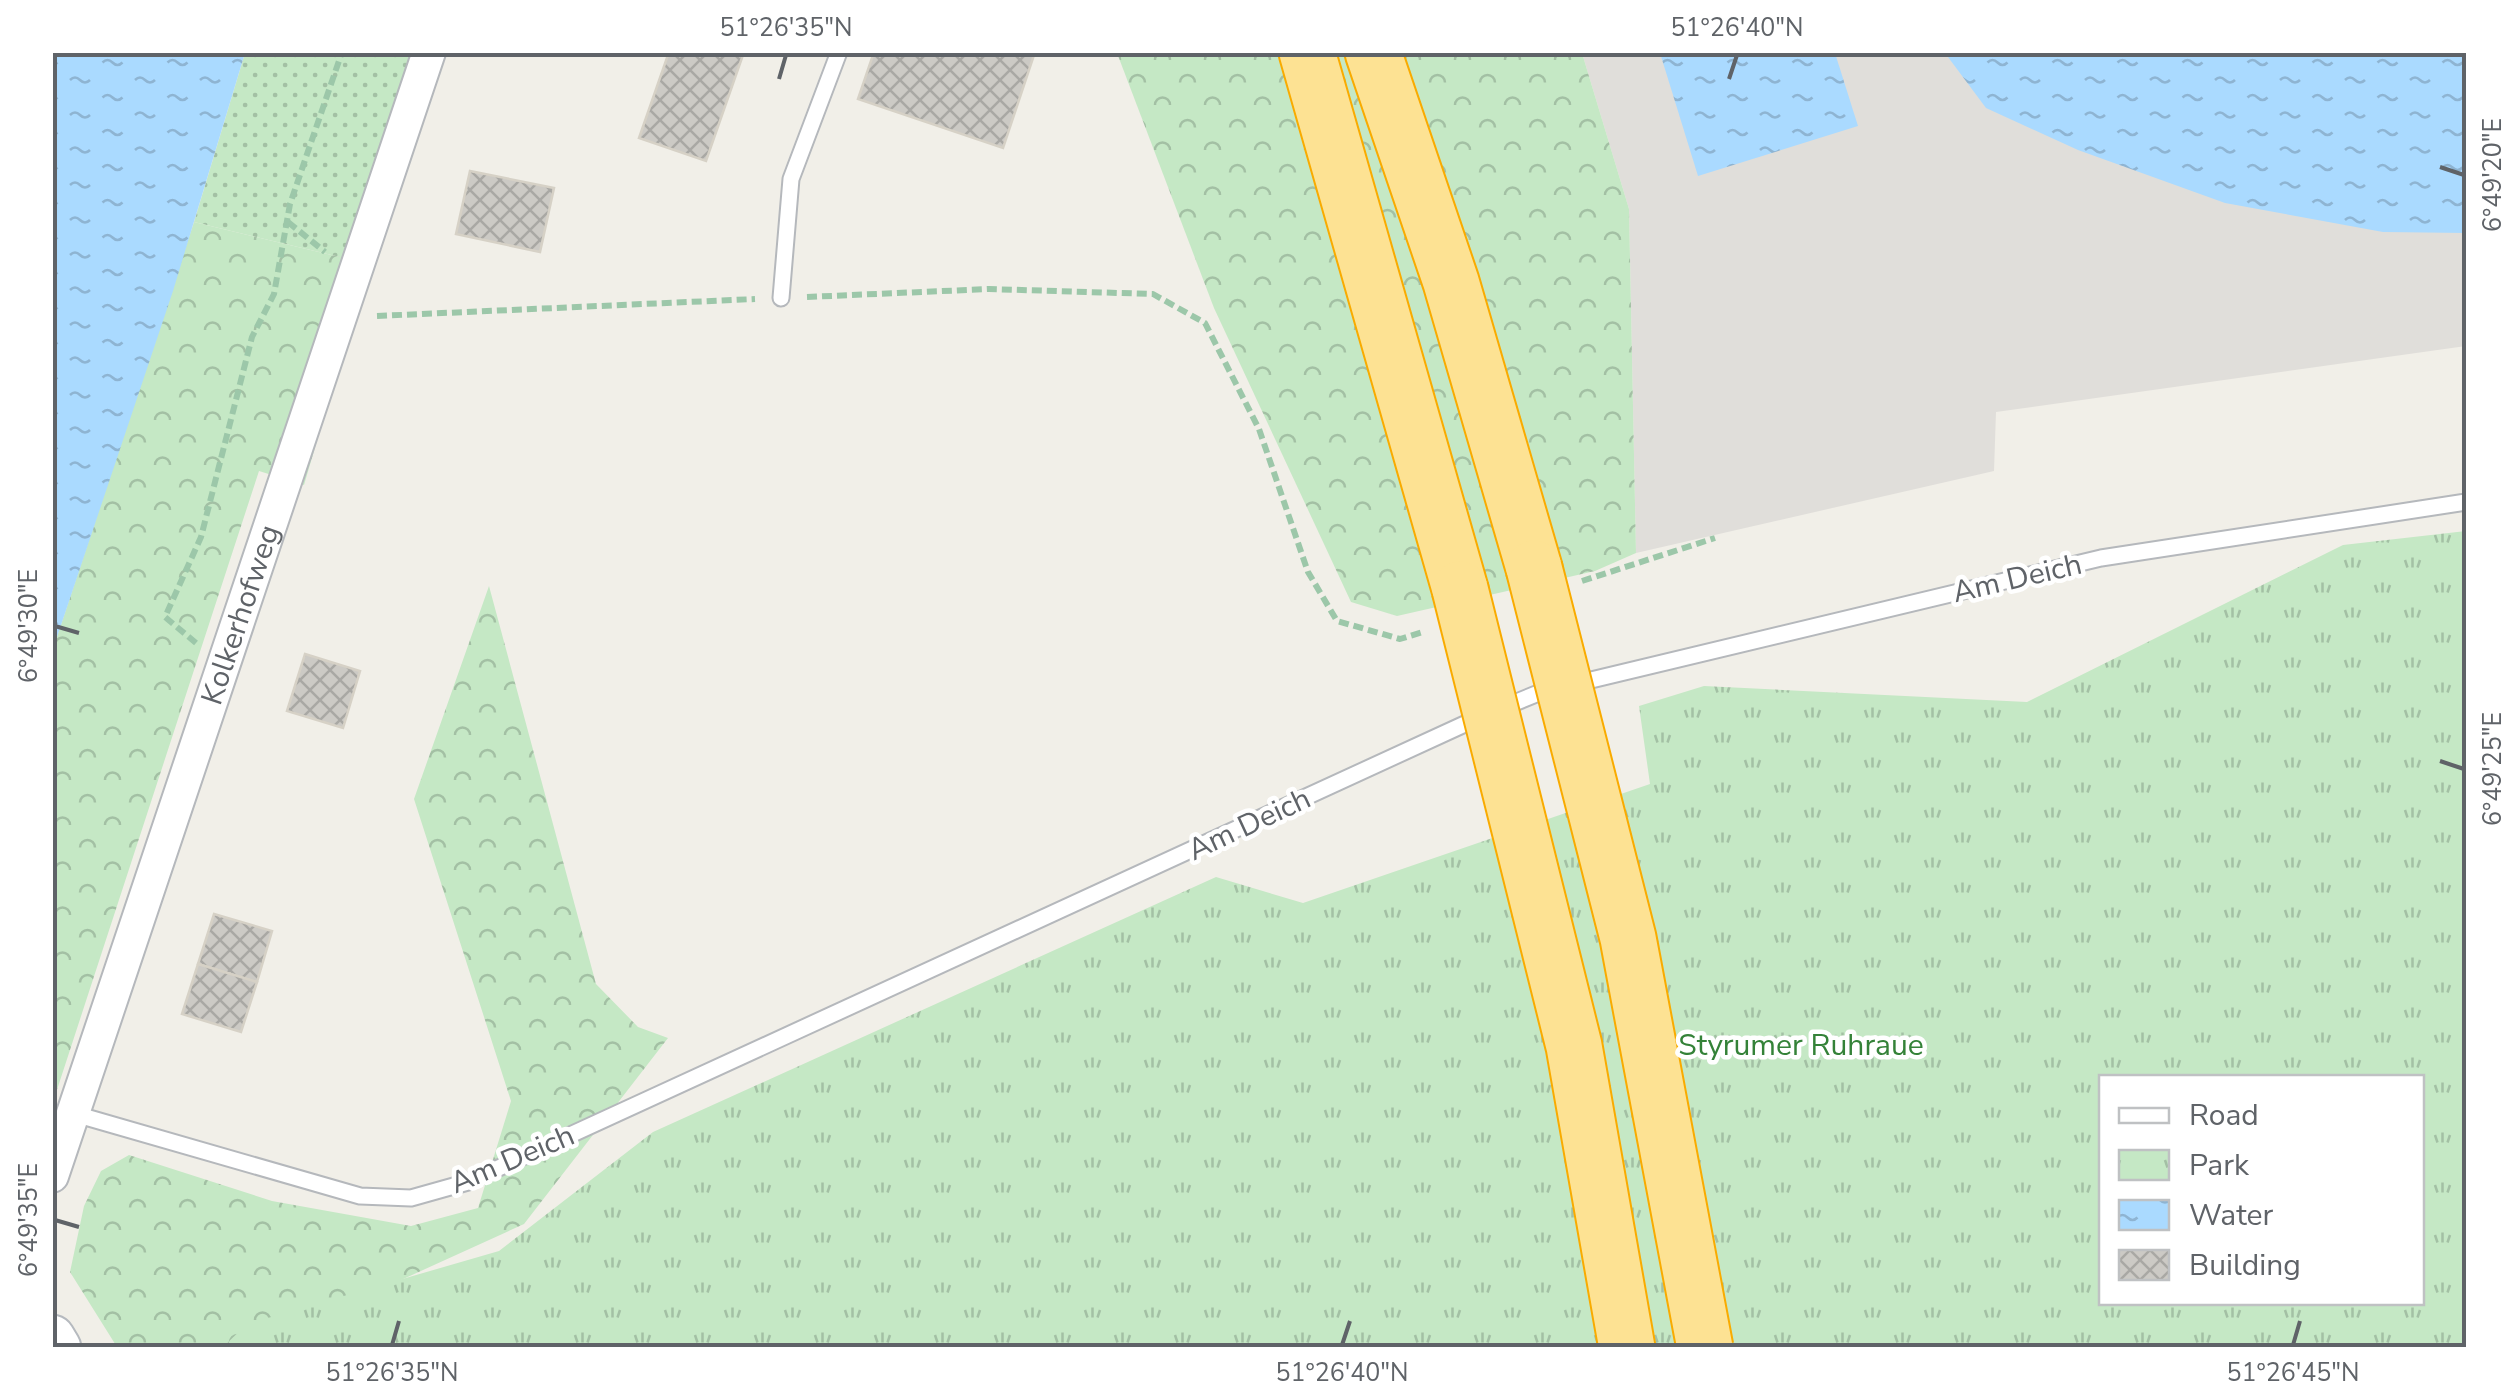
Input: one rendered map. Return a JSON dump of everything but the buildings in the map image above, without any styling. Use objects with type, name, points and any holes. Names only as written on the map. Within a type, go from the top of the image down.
[{"type":"highway","points":[[1306,52],[1448,608],[1574,1046],[1626,1348]]},
{"type":"highway","points":[[1373,52],[1550,577],[1628,938],[1704,1348]]},
{"type":"main road","points":[[52,1338],[58,1348]]},
{"type":"street","name":"Kolkerhofweg","points":[[52,1176],[429,52]]},
{"type":"lane","points":[[781,298],[791,179],[839,52]]},
{"type":"lane","name":"Am Deich","points":[[75,1114],[360,1196],[411,1198],[468,1182],[1431,737],[1541,692],[2102,558],[2466,502]]},
{"type":"path","points":[[224,666],[166,616],[201,537],[252,336],[274,294],[287,222],[342,52]]},
{"type":"path","points":[[287,222],[354,276]]},
{"type":"path","points":[[340,317],[990,289],[1153,294],[1205,322],[1259,429],[1308,572],[1338,621],[1400,639],[1448,608]]},
{"type":"path","points":[[1550,577],[1714,538]]},
{"type":"shaded area","points":[[1582,53],[2466,53],[2466,346],[1996,412],[1994,471],[1636,553],[1629,209]]},
{"type":"green space","points":[[245,53],[443,53],[369,264],[194,222]]},
{"type":"green space","points":[[1117,53],[1582,53],[1629,209],[1636,553],[1595,571],[1397,616],[1351,602],[1214,308]]},
{"type":"green space","points":[[194,222],[369,264],[304,485],[259,471],[53,1102],[53,649]]},
{"type":"green space","name":"Styrumer Ruhraue","points":[[2466,531],[2466,1347],[222,1348],[247,1324],[499,1251],[653,1132],[1216,877],[1303,903],[1650,784],[1639,706],[1704,686],[2027,702],[2343,545]]},
{"type":"green space","points":[[489,586],[596,984],[638,1027],[668,1038],[524,1224],[254,1347],[117,1347],[70,1272],[84,1206],[101,1171],[129,1155],[272,1201],[411,1226],[478,1208],[511,1101],[414,799]]},
{"type":"water","points":[[53,52],[245,53],[173,291],[53,649]]},
{"type":"water","points":[[1660,53],[1835,53],[1858,126],[1698,176]]},
{"type":"water","points":[[1945,53],[2466,53],[2466,233],[2383,232],[2225,203],[2078,150],[1986,108]]}]
